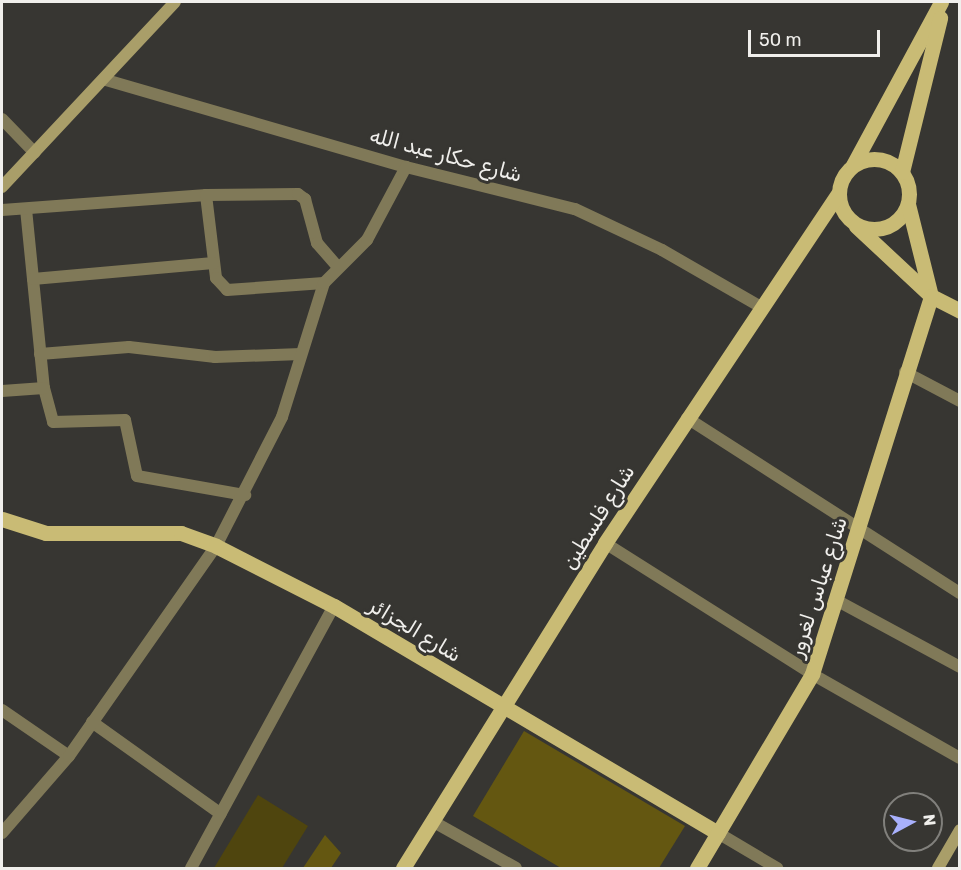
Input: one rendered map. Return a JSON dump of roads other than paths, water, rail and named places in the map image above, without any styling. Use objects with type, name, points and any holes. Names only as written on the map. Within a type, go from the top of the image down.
[{"type":"main road","points":[[2,187],[106,80],[175,2]]},
{"type":"main road","points":[[943,2],[838,194],[853,223],[931,296],[960,311]]},
{"type":"main road","points":[[931,296],[902,172],[943,2]]},
{"type":"main road","points":[[853,165],[873,158],[902,172]]},
{"type":"main road","name":"شارع فلسطين","points":[[403,868],[605,543],[838,194]]},
{"type":"main road","points":[[853,223],[885,228],[908,204]]},
{"type":"main road","name":"شارع عباس لغرور","points":[[697,868],[812,674],[905,372],[931,296]]},
{"type":"main road","name":"شارع الجزائر","points":[[2,519],[46,533],[181,533],[216,546],[334,606],[718,832]]},
{"type":"main road","points":[[938,868],[960,830]]},
{"type":"street","name":"شارع حكار عبد الله","points":[[106,80],[406,168],[597,217],[761,307]]},
{"type":"street","points":[[2,118],[35,153]]},
{"type":"street","points":[[2,833],[69,756],[216,546],[245,495],[282,417],[324,283],[337,266],[367,240],[406,168]]},
{"type":"street","points":[[2,210],[206,195],[303,196],[314,237],[337,266]]},
{"type":"street","points":[[206,195],[213,263],[218,281],[227,290],[324,283]]},
{"type":"street","points":[[26,209],[44,388],[54,424],[124,420],[137,476],[245,495]]},
{"type":"street","points":[[33,279],[213,263]]},
{"type":"street","points":[[40,354],[129,347],[215,357],[301,354]]},
{"type":"street","points":[[905,372],[960,401]]},
{"type":"street","points":[[2,391],[44,388]]},
{"type":"street","points":[[687,418],[960,592]]},
{"type":"street","points":[[605,543],[812,674],[960,758]]},
{"type":"street","points":[[836,600],[960,667]]},
{"type":"street","points":[[191,868],[334,606]]},
{"type":"street","points":[[2,710],[69,756]]},
{"type":"street","points":[[92,722],[221,814]]},
{"type":"street","points":[[432,821],[516,868]]},
{"type":"street","name":"شارع الجزائر","points":[[718,832],[777,868]]}]
